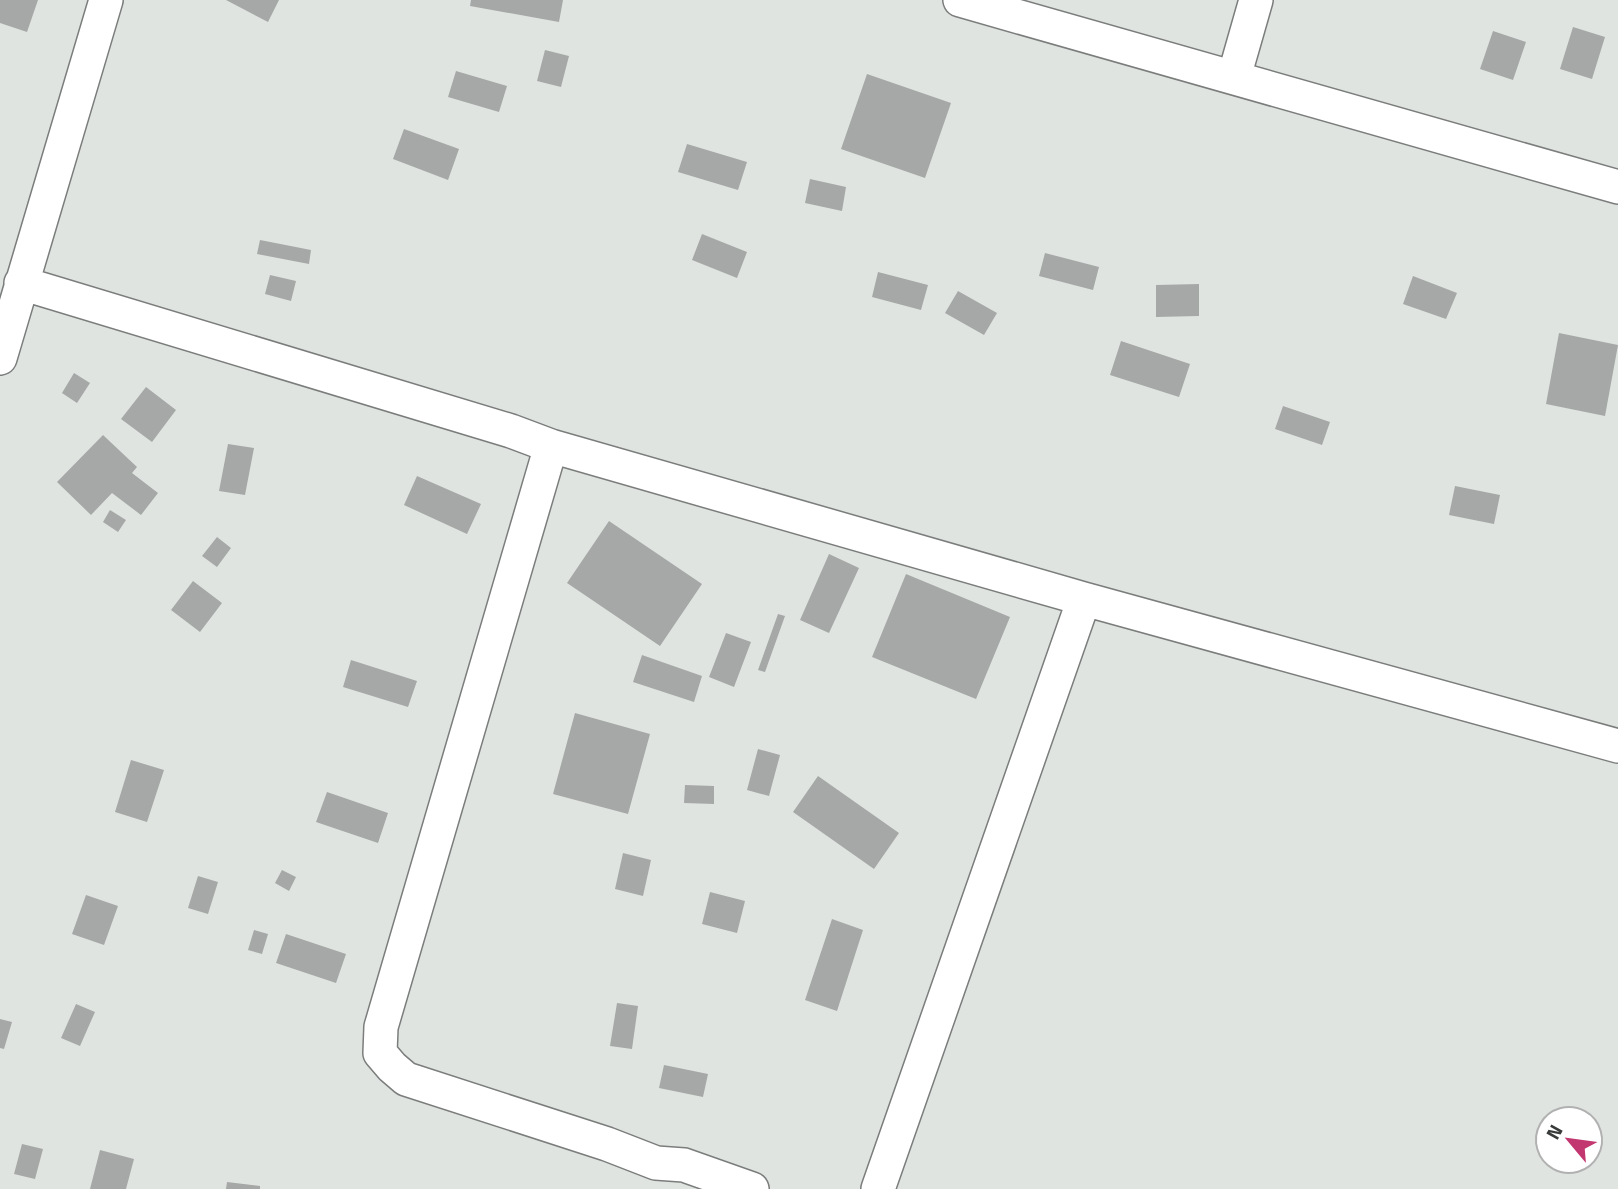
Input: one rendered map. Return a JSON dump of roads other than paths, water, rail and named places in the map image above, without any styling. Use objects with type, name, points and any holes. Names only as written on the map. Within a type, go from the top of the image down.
[{"type":"street","points":[[0,358],[106,0]]},
{"type":"street","points":[[960,0],[1618,187]]},
{"type":"street","points":[[1234,77],[1256,0]]},
{"type":"street","points":[[21,283],[498,427],[551,446],[1084,600],[1618,746]]},
{"type":"street","points":[[551,446],[381,1027],[380,1053],[392,1068],[406,1079],[607,1144],[656,1163],[684,1165],[752,1189]]},
{"type":"street","points":[[878,1189],[1084,600]]}]
